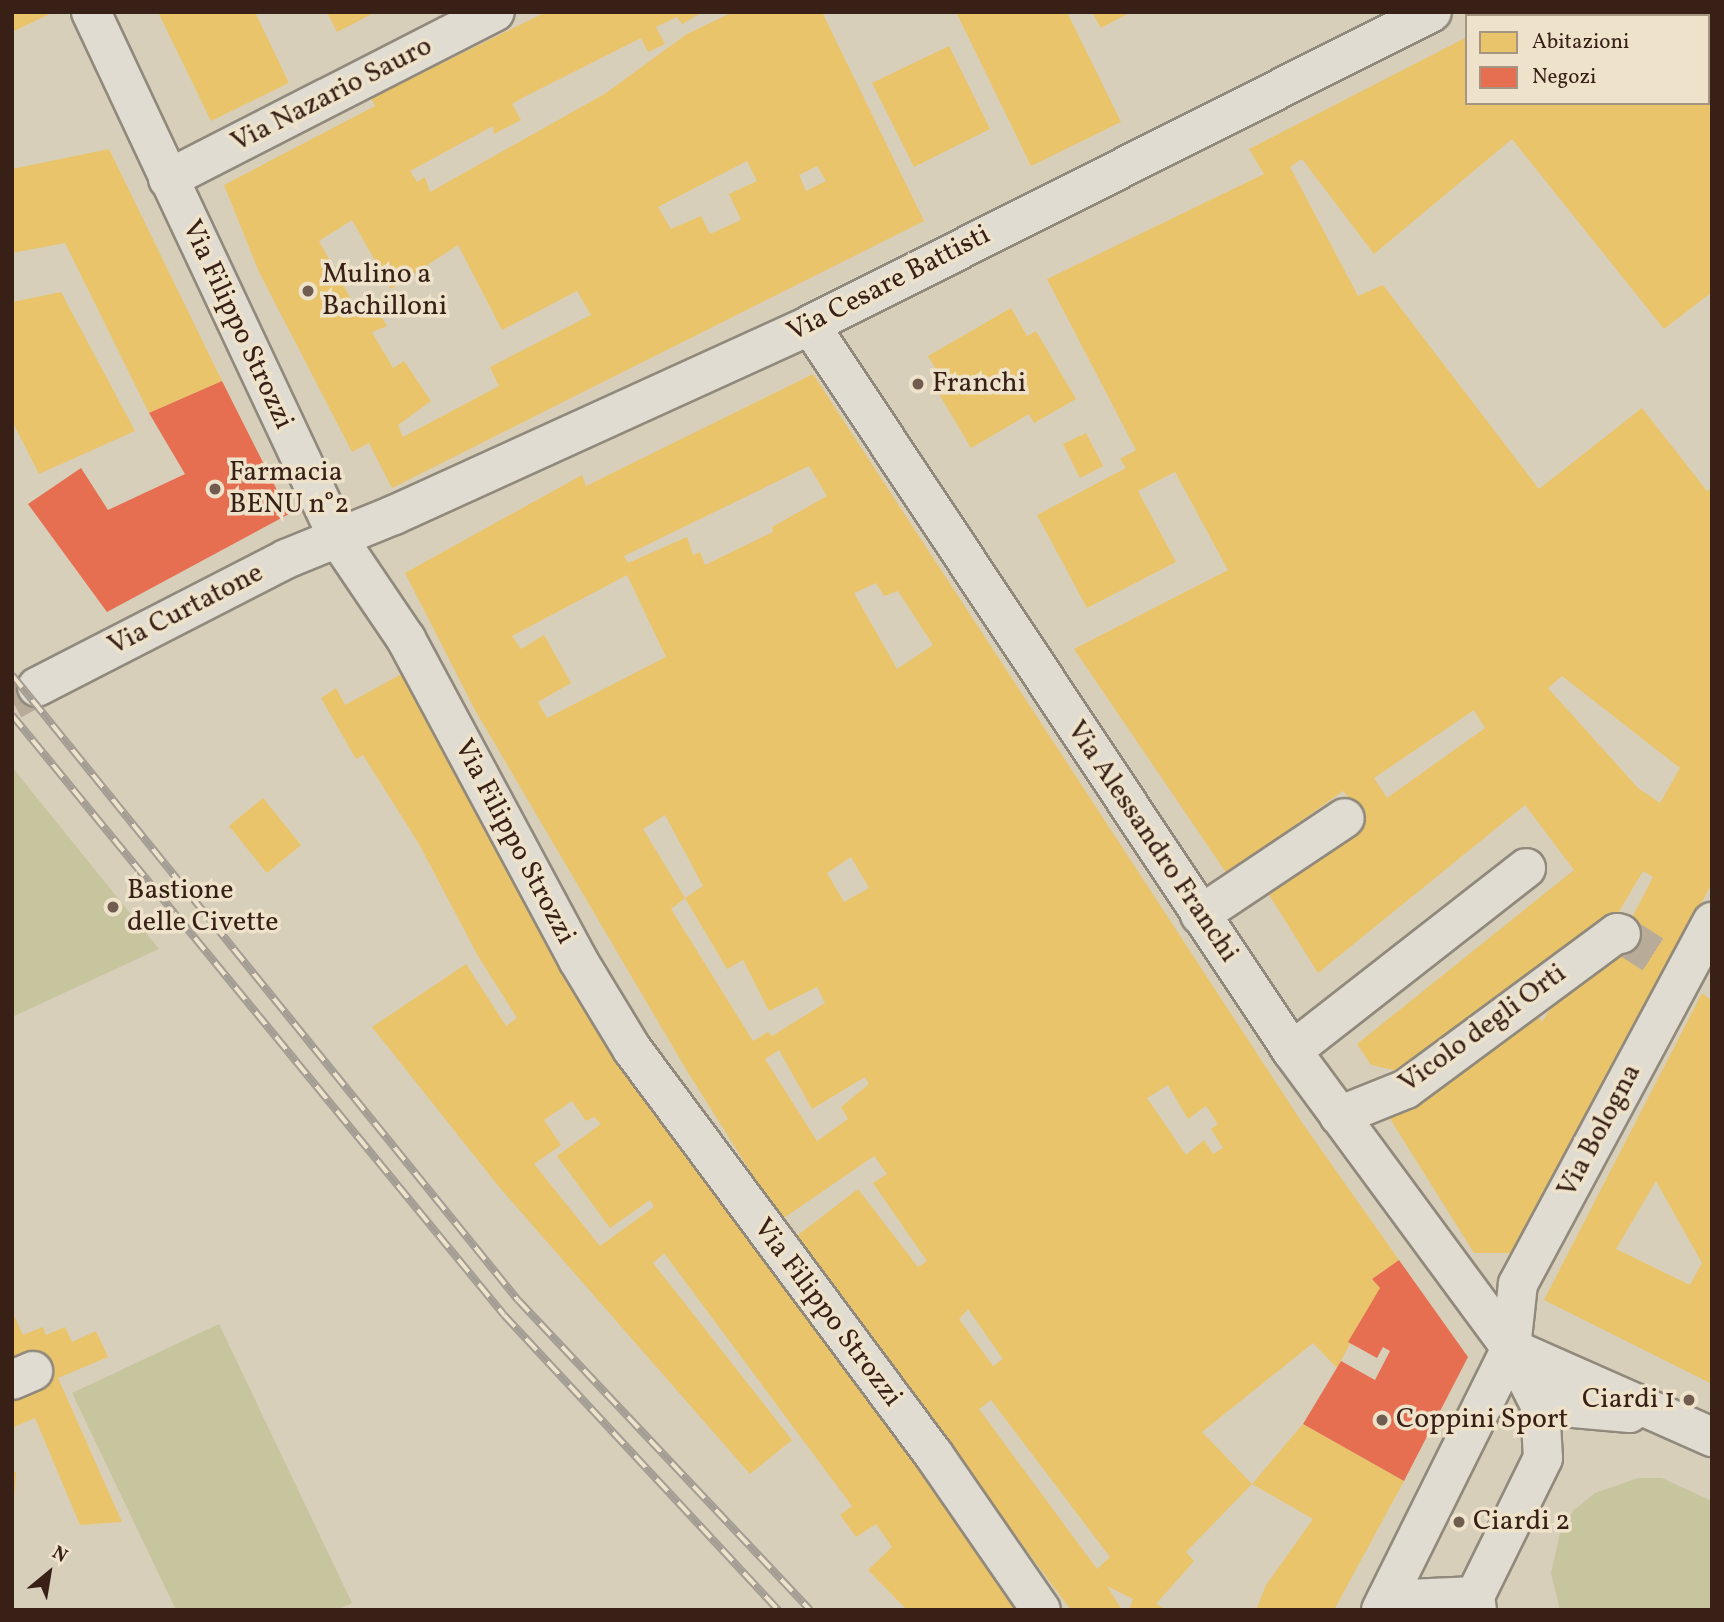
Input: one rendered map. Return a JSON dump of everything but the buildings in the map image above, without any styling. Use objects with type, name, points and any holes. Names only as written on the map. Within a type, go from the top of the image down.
[{"type":"street","name":"Via Filippo Strozzi","points":[[91,12],[339,540],[406,639],[578,960],[632,1049],[934,1455],[1041,1610]]},
{"type":"street","name":"Via Nazario Sauro","points":[[168,179],[495,12]]},
{"type":"street","name":"Via Cesare Battisti","points":[[339,540],[810,325],[1432,12]]},
{"type":"street","name":"Via Alessandro Franchi","points":[[810,325],[1292,1051],[1511,1348],[1540,1405]]},
{"type":"street","name":"Via Curtatone","points":[[37,687],[286,559],[339,540]]},
{"type":"street","points":[[1200,915],[1345,818]]},
{"type":"street","points":[[1292,1051],[1526,869]]},
{"type":"street","name":"Via Bologna","points":[[1511,1348],[1518,1284],[1677,970],[1712,922]]},
{"type":"street","name":"Vicolo degli Orti","points":[[1339,1116],[1406,1089],[1617,933],[1621,934]]},
{"type":"street","points":[[1674,1418],[1540,1405],[1543,1458],[1476,1603],[1390,1607],[1511,1348],[1674,1418],[1712,1437]]},
{"type":"green space","points":[[12,767],[159,949],[12,1017]]},
{"type":"green space","points":[[219,1324],[352,1603],[337,1610],[176,1610],[72,1393]]},
{"type":"green space","points":[[1638,1478],[1662,1478],[1712,1501],[1712,1610],[1560,1610],[1551,1573],[1561,1529],[1574,1510],[1595,1493]]},
{"type":"tunnel","points":[[12,701],[37,687]]},
{"type":"tunnel","points":[[1621,934],[1671,966]]},
{"type":"railway","points":[[12,675],[518,1300],[810,1610]]},
{"type":"railway","points":[[12,715],[504,1315],[778,1610]]},
{"type":"place","name":"Mulino a Bachilloni","points":[[308,291]]},
{"type":"place","name":"Franchi","points":[[918,384]]},
{"type":"place","name":"Farmacia BENU n°2","points":[[215,489]]},
{"type":"place","name":"Bastione delle Civette","points":[[113,907]]},
{"type":"place","name":"Ciardi 1","points":[[1689,1400]]},
{"type":"place","name":"Coppini Sport","points":[[1382,1420]]},
{"type":"place","name":"Ciardi 2","points":[[1459,1522]]}]
